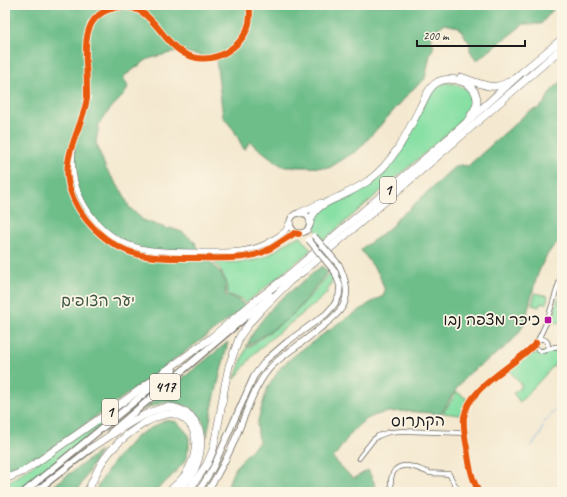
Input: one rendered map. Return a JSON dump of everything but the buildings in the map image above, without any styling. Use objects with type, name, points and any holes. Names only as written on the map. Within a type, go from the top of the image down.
[{"type":"highway","name":"1","points":[[5,479],[22,472],[39,461],[211,338],[285,278],[562,39]]},
{"type":"highway","name":"1","points":[[187,492],[208,464],[213,450],[229,366],[240,336],[251,321],[290,281],[305,270],[454,143],[562,48]]},
{"type":"highway","points":[[310,226],[311,218],[316,210],[329,201],[366,182],[380,171],[403,141],[425,89],[432,81],[438,77],[446,75],[456,75],[487,86],[498,87],[502,86],[521,73]]},
{"type":"highway","points":[[412,121],[432,86],[437,82],[447,79],[460,81],[469,86],[472,90],[476,96],[477,104],[470,117],[449,138]]},
{"type":"highway","points":[[300,213],[340,196]]},
{"type":"highway","points":[[91,448],[129,424],[159,409],[169,407],[179,409],[187,413],[195,422],[199,430],[201,442],[199,456],[195,467],[186,482],[177,492]]},
{"type":"highway","points":[[87,492],[101,464],[121,440],[142,424],[161,415],[172,414],[182,417],[189,424],[195,433],[196,441],[190,467],[182,479],[168,492]]},
{"type":"main road","points":[[198,492],[213,468],[254,376],[266,360],[287,342],[326,314],[334,305],[338,296],[340,286],[335,272],[309,240],[291,229],[289,223],[292,217],[297,213],[306,215],[310,220],[310,226],[314,236],[339,265],[346,281],[347,295],[337,314],[277,360],[268,370],[250,402],[234,441],[208,492]]},
{"type":"main road","points":[[300,234],[306,232],[310,226]]},
{"type":"main road","name":"417","points":[[36,491],[147,402],[290,281]]},
{"type":"main road","name":"417","points":[[24,492],[211,338]]},
{"type":"street","points":[[249,5],[250,14],[248,27],[241,39],[230,50],[210,58],[188,56],[178,50],[151,20],[138,10],[128,7],[118,7],[108,10],[98,16],[90,25],[86,40],[86,107],[70,151],[68,168],[69,185],[75,201],[84,217],[90,224],[111,242],[127,251],[141,255],[167,258],[231,259],[248,257],[276,246],[294,233],[300,234]]},
{"type":"street","points":[[76,134],[72,155],[73,176],[84,205],[95,220],[107,232],[130,244],[142,249],[167,252],[230,252],[246,250],[259,247],[273,240],[285,231],[289,223]]},
{"type":"street","points":[[543,350],[537,349],[537,342],[547,321],[562,273]]},
{"type":"street","points":[[543,350],[548,345],[544,336],[544,328]]},
{"type":"street","points":[[479,492],[472,476],[464,433],[464,417],[466,410],[476,394],[486,384],[524,355],[541,338],[561,346]]},
{"type":"street","points":[[524,355],[534,351],[561,346]]},
{"type":"street","name":"הקתרוס","points":[[359,458],[373,440],[378,436],[389,432],[464,433]]},
{"type":"street","points":[[393,492],[391,484],[394,471],[398,468],[407,466],[437,474],[449,474],[459,492]]},
{"type":"green space","name":"יער הצופים","points":[[5,5],[557,5],[541,24],[524,24],[476,61],[470,50],[470,44],[459,27],[444,24],[434,31],[431,40],[434,46],[430,55],[425,79],[414,88],[358,150],[329,168],[285,167],[250,142],[244,150],[234,130],[223,117],[216,58],[177,51],[148,59],[123,77],[128,87],[124,95],[110,109],[99,124],[96,143],[106,169],[123,193],[129,207],[143,220],[168,229],[170,228],[182,232],[194,241],[199,250],[220,272],[226,283],[225,295],[239,300],[245,306],[159,371],[44,454],[22,467],[5,473]]},
{"type":"green space","points":[[562,81],[562,239],[549,252],[544,260],[537,278],[525,322],[520,331],[510,343],[466,376],[441,414],[388,412],[368,418],[353,431],[333,458],[353,479],[368,470],[374,482],[376,492],[227,492],[234,470],[259,442],[257,424],[267,389],[281,367],[296,354],[340,322],[383,296],[385,291],[379,274],[361,250],[362,248],[394,224],[398,217],[407,211],[453,168],[460,165],[468,166],[528,112],[539,108],[545,102],[551,91]]},
{"type":"green space","points":[[446,83],[456,84],[469,91],[473,100],[473,107],[470,114],[324,240],[315,229],[314,226],[316,217],[325,208],[355,193],[384,173],[401,151],[428,97],[435,88]]},
{"type":"green space","points":[[298,237],[301,237],[311,250],[245,304],[241,299],[227,294],[227,283],[220,269],[214,262],[242,262],[262,258]]},
{"type":"green space","points":[[322,266],[328,272],[297,310],[286,320],[246,347],[254,331],[276,303]]},
{"type":"green space","points":[[330,273],[333,279],[326,294],[254,354],[234,380],[246,349],[297,311]]},
{"type":"green space","points":[[535,293],[548,296],[546,304],[541,303],[539,307],[532,305]]},
{"type":"green space","points":[[558,298],[562,299],[562,322],[558,323],[552,321]]},
{"type":"green space","points":[[228,342],[213,404],[207,437],[202,420],[191,408],[167,402],[143,410]]},
{"type":"green space","points":[[559,350],[560,356],[557,362],[520,402],[513,393],[522,386],[509,370],[532,354]]},
{"type":"green space","points":[[154,382],[20,492],[5,492],[5,483]]},
{"type":"green space","points":[[457,392],[467,399],[460,415],[443,413]]},
{"type":"green space","points":[[166,420],[177,422],[189,435],[189,447],[185,461],[169,479],[153,492],[94,492],[114,461],[138,435]]},
{"type":"green space","points":[[100,451],[77,492],[60,492],[49,489]]},
{"type":"waterway","points":[[532,445],[540,435],[544,423],[557,407],[562,405]]},
{"type":"cycle path","points":[[249,5],[250,16],[248,26],[241,40],[228,51],[210,58],[193,57],[176,48],[147,16],[136,10],[118,7],[104,11],[97,16],[92,22],[87,38],[87,98],[85,109],[70,152],[67,175],[69,186],[79,210],[96,230],[116,245],[140,255],[168,258],[245,257],[261,253],[294,233],[299,234]]},
{"type":"cycle path","points":[[479,492],[471,470],[464,432],[464,417],[468,406],[483,386],[527,352],[536,343]]},
{"type":"place","name":"כיכר מצפה נבו","points":[[548,320]]}]
